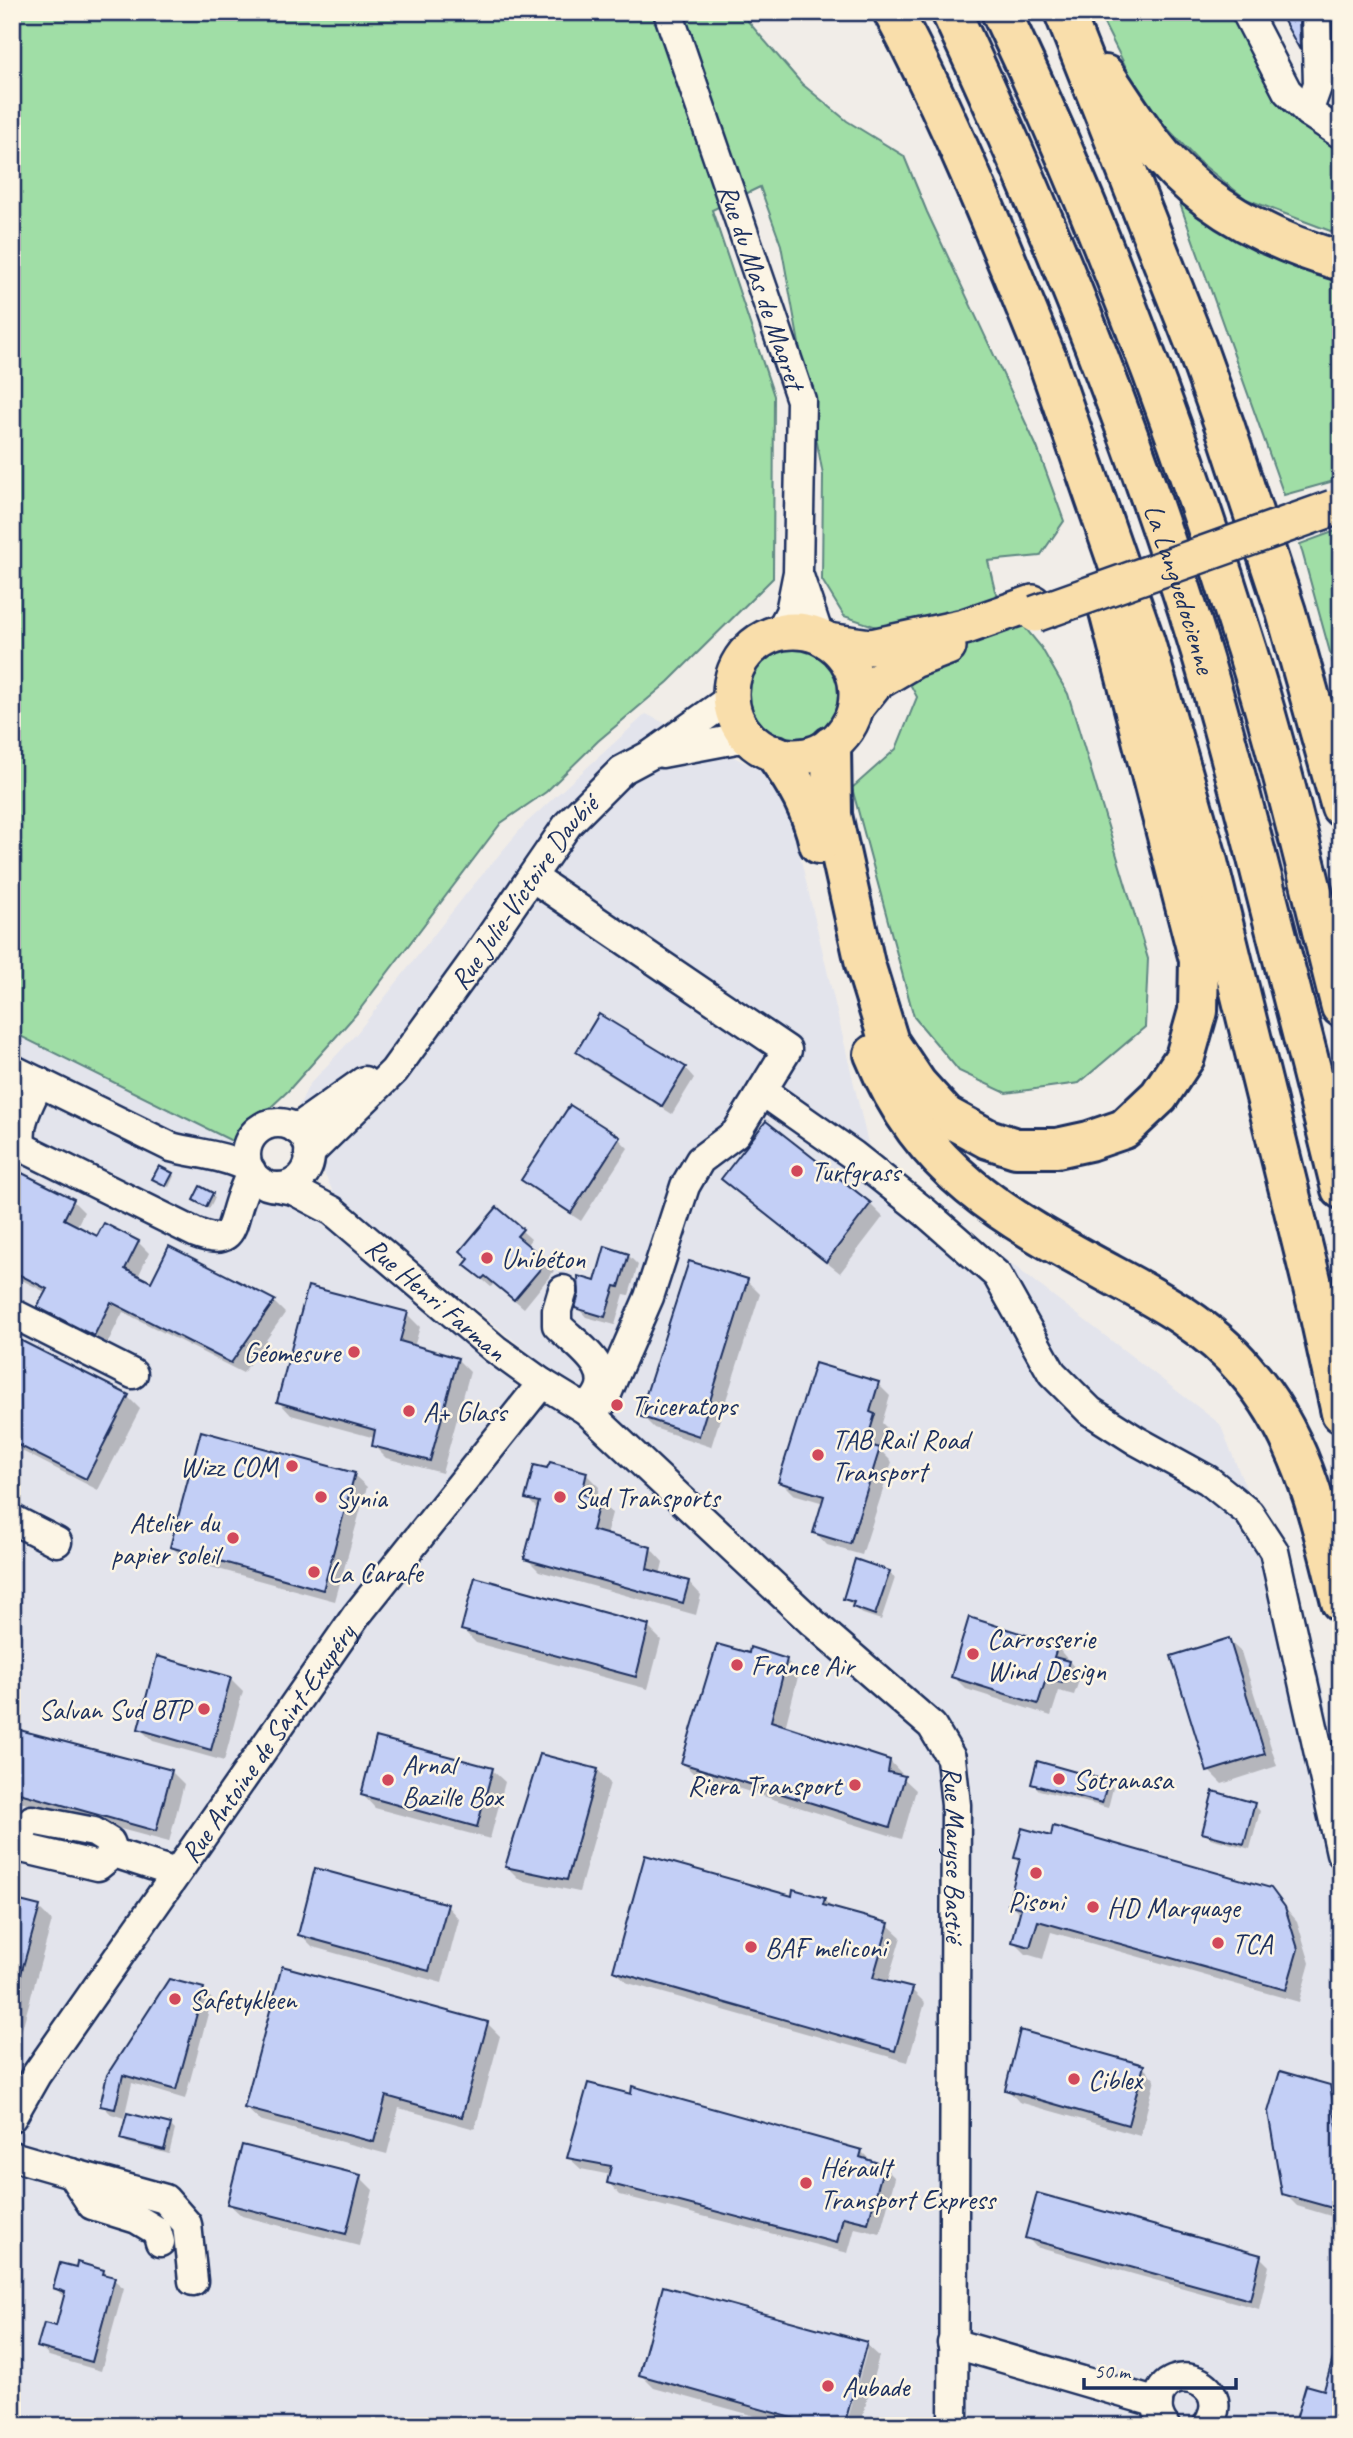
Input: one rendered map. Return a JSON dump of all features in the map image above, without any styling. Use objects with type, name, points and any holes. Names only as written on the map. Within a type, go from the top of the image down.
[{"type":"highway","points":[[893,12],[965,162],[1048,362],[1145,642],[1207,858],[1318,1308],[1341,1413]]},
{"type":"highway","name":"La Languedocienne","points":[[951,12],[1074,291],[1115,398],[1167,550],[1234,771],[1341,1189]]},
{"type":"highway","name":"La Languedocienne","points":[[1001,12],[1098,232],[1181,452],[1248,654],[1341,1007]]},
{"type":"highway","points":[[1067,18],[1151,142],[1188,182],[1246,225],[1289,245],[1341,261]]},
{"type":"highway","points":[[1067,18],[1225,427],[1286,612],[1341,807]]},
{"type":"highway","points":[[831,746],[830,793],[833,825],[865,964],[889,1042],[917,1084],[946,1116],[988,1139],[1016,1149],[1057,1148],[1124,1129],[1159,1096],[1185,1058],[1198,1011],[1199,960],[1126,681],[1048,362]]},
{"type":"highway","points":[[762,746],[802,793],[811,815],[860,1016],[888,1087],[911,1126],[946,1166],[989,1203],[1040,1236],[1174,1310],[1233,1355],[1277,1412],[1297,1450],[1315,1502],[1341,1602]]},
{"type":"main road","points":[[856,707],[875,683],[915,660],[1034,609],[1336,502]]},
{"type":"main road","points":[[824,639],[842,654],[852,670],[857,688],[856,707],[851,722],[831,746],[815,754],[799,757],[762,746],[736,719],[731,698],[733,676],[743,657],[759,642],[779,633],[796,631],[871,647],[1034,609]]},
{"type":"street","name":"Rue du Mas de Magret","points":[[667,12],[800,400],[798,572],[790,612],[779,633]]},
{"type":"street","points":[[1246,12],[1287,91],[1308,112],[1341,134]]},
{"type":"street","points":[[1308,112],[1318,84],[1316,12]]},
{"type":"street","name":"Rue du Mas de Magret","points":[[798,572],[824,639]]},
{"type":"street","name":"Rue Julie-Victoire Daubié","points":[[307,1163],[394,1071],[568,824],[622,770],[652,754],[731,698]]},
{"type":"street","name":"Rue Julie-Victoire Daubié","points":[[652,754],[762,746]]},
{"type":"street","points":[[532,877],[787,1050],[736,1133],[700,1160],[685,1186],[649,1297],[604,1401],[586,1410]]},
{"type":"street","name":"Rue Julie-Victoire Daubié","points":[[296,1129],[412,1046]]},
{"type":"street","name":"Rue Henri Farman","points":[[12,1069],[153,1137],[200,1143],[258,1170],[333,1211],[495,1349],[542,1383]]},
{"type":"street","points":[[39,1082],[22,1123],[19,1135],[22,1147],[212,1239],[221,1239],[230,1231],[240,1199],[258,1170],[255,1132],[274,1123],[285,1124],[303,1135],[307,1163],[296,1181],[258,1170]]},
{"type":"street","points":[[762,1091],[853,1155],[926,1213],[997,1275],[1052,1373],[1090,1411],[1137,1441],[1208,1480],[1249,1513],[1274,1551],[1341,1853]]},
{"type":"street","name":"Rue Henri Farman","points":[[307,1163],[333,1211]]},
{"type":"street","points":[[563,1290],[556,1325],[597,1361],[603,1377],[601,1392],[586,1410]]},
{"type":"street","points":[[12,1313],[134,1374]]},
{"type":"street","name":"Rue Maryse Bastié","points":[[542,1383],[586,1410],[812,1622],[932,1726],[951,1758],[956,1805],[953,2426]]},
{"type":"street","name":"Rue Antoine de Saint-Exupéry","points":[[12,2117],[36,2075],[356,1616],[542,1383]]},
{"type":"street","points":[[12,1519],[58,1542]]},
{"type":"street","points":[[114,1853],[176,1874]]},
{"type":"street","points":[[12,2156],[165,2199],[187,2224],[193,2281]]},
{"type":"street","points":[[71,2173],[92,2205],[137,2219],[157,2231],[160,2242]]},
{"type":"street","points":[[952,2343],[1162,2414],[1160,2393],[1175,2380],[1194,2379],[1210,2390],[1214,2400],[1212,2418],[1207,2426]]},
{"type":"shaded area","points":[[646,714],[764,772],[787,801],[871,1156],[1220,1424],[1319,1669],[1341,1777],[1341,2426],[12,2426],[12,2134],[38,2086],[294,1718],[555,1374],[333,1192],[296,1112],[309,1085],[357,1033],[466,894],[525,824]]},
{"type":"shaded area","points":[[12,1032],[234,1142],[224,1171],[317,1215],[516,1382],[517,1401],[12,2097]]},
{"type":"green space","points":[[12,12],[740,12],[802,84],[847,121],[904,156],[927,212],[1037,447],[1064,521],[1040,556],[988,561],[995,591],[1041,647],[1068,694],[1148,959],[1145,1027],[1079,1083],[1006,1093],[959,1071],[914,1017],[852,788],[896,749],[917,697],[880,628],[844,616],[822,580],[823,475],[781,245],[760,187],[712,210],[774,396],[773,578],[668,682],[598,741],[546,792],[501,823],[357,1013],[288,1091],[234,1142],[12,1032]]},
{"type":"green space","points":[[1098,12],[1235,12],[1341,142],[1341,235],[1246,199],[1198,161],[1144,103]]},
{"type":"green space","points":[[1174,187],[1341,269],[1341,479],[1284,495]]},
{"type":"green space","points":[[1341,529],[1341,692],[1300,544]]},
{"type":"green space","points":[[793,645],[811,649],[826,659],[836,674],[840,692],[836,710],[826,725],[811,735],[793,739],[775,735],[760,725],[750,710],[746,692],[750,674],[760,659],[775,649]]},
{"type":"building","points":[[1279,12],[1299,12],[1300,50]]},
{"type":"building","points":[[599,1014],[686,1067],[662,1106],[576,1052]]},
{"type":"building","points":[[570,1105],[620,1137],[571,1213],[521,1180]]},
{"type":"building","points":[[766,1121],[871,1203],[826,1262],[721,1179]]},
{"type":"building","points":[[159,1166],[173,1173],[166,1186],[152,1179]]},
{"type":"building","points":[[12,1168],[74,1199],[64,1219],[97,1236],[104,1223],[139,1241],[125,1269],[151,1282],[169,1246],[275,1300],[231,1363],[111,1302],[94,1336],[37,1307],[47,1289],[12,1271]]},
{"type":"building","points":[[200,1186],[213,1193],[206,1207],[193,1200]]},
{"type":"building","points":[[497,1207],[523,1229],[517,1236],[547,1261],[514,1300],[485,1276],[482,1279],[464,1265],[469,1259],[460,1251]]},
{"type":"building","points":[[605,1246],[629,1254],[619,1287],[615,1286],[605,1317],[575,1308],[579,1294],[578,1276],[595,1281]]},
{"type":"building","points":[[689,1261],[748,1279],[699,1436],[639,1416]]},
{"type":"building","points":[[308,1286],[408,1312],[400,1341],[458,1358],[430,1461],[372,1446],[375,1430],[277,1402]]},
{"type":"building","points":[[12,1336],[129,1395],[86,1479],[12,1442]]},
{"type":"building","points":[[815,1363],[879,1382],[870,1412],[875,1414],[866,1444],[880,1448],[850,1544],[813,1533],[824,1496],[778,1482]]},
{"type":"building","points":[[201,1431],[355,1473],[323,1590],[170,1547]]},
{"type":"building","points":[[550,1462],[587,1472],[582,1494],[600,1499],[592,1530],[651,1547],[647,1569],[689,1581],[683,1603],[524,1559],[539,1502],[525,1499],[534,1465],[547,1468]]},
{"type":"building","points":[[855,1559],[890,1571],[875,1615],[852,1607],[854,1602],[843,1599]]},
{"type":"building","points":[[475,1577],[649,1625],[636,1677],[461,1630]]},
{"type":"building","points":[[969,1617],[1058,1645],[1054,1657],[1069,1661],[1062,1683],[1046,1679],[1038,1704],[951,1677]]},
{"type":"building","points":[[1229,1638],[1265,1754],[1207,1772],[1171,1656]]},
{"type":"building","points":[[717,1644],[749,1653],[750,1647],[787,1659],[771,1721],[890,1760],[888,1772],[905,1776],[890,1827],[681,1763]]},
{"type":"building","points":[[157,1656],[231,1677],[211,1750],[138,1729]]},
{"type":"building","points":[[12,1728],[172,1770],[156,1831],[12,1791]]},
{"type":"building","points":[[376,1737],[493,1768],[477,1827],[361,1795]]},
{"type":"building","points":[[540,1754],[598,1769],[567,1880],[505,1867]]},
{"type":"building","points":[[1037,1761],[1108,1781],[1102,1803],[1031,1784]]},
{"type":"building","points":[[1213,1791],[1255,1803],[1244,1844],[1202,1833]]},
{"type":"building","points":[[1053,1826],[1271,1888],[1285,1907],[1298,1949],[1286,1990],[1038,1921],[1030,1947],[1012,1942],[1021,1908],[1008,1904],[1020,1859],[1014,1858],[1022,1828],[1051,1836]]},
{"type":"building","name":"BAF meliconi","points":[[645,1855],[792,1896],[793,1889],[825,1898],[823,1905],[889,1923],[873,1978],[913,1988],[895,2051],[613,1971]]},
{"type":"building","points":[[315,1868],[448,1904],[429,1971],[298,1935]]},
{"type":"building","points":[[12,1899],[40,1906],[17,1988],[12,1988]]},
{"type":"building","points":[[282,1966],[488,2022],[462,2117],[386,2096],[374,2142],[244,2108]]},
{"type":"building","points":[[169,1979],[204,1988],[176,2090],[123,2075],[115,2109],[100,2106],[107,2075]]},
{"type":"building","name":"Ciblex","points":[[1020,2030],[1144,2065],[1128,2125],[1005,2090]]},
{"type":"building","points":[[1280,2071],[1330,2085],[1341,2150],[1341,2193],[1336,2209],[1282,2194],[1268,2112]]},
{"type":"building","points":[[588,2083],[631,2094],[632,2086],[862,2150],[860,2157],[884,2165],[868,2223],[843,2217],[837,2243],[607,2183],[611,2166],[567,2158]]},
{"type":"building","points":[[127,2113],[171,2124],[164,2150],[120,2139]]},
{"type":"building","points":[[242,2145],[361,2175],[346,2234],[227,2204]]},
{"type":"building","points":[[1037,2193],[1261,2255],[1250,2300],[1025,2238]]},
{"type":"building","points":[[77,2262],[104,2270],[103,2274],[115,2277],[92,2362],[37,2347],[44,2323],[56,2326],[65,2292],[53,2288],[60,2263],[76,2267]]},
{"type":"building","points":[[663,2286],[867,2342],[844,2426],[821,2426],[639,2375]]},
{"type":"building","points":[[1336,2348],[1341,2348],[1341,2426],[1294,2426],[1306,2385],[1324,2390]]},
{"type":"place","name":"Turfgrass","points":[[797,1171]]},
{"type":"place","name":"Unibéton","points":[[487,1258]]},
{"type":"place","name":"Géomesure","points":[[354,1352]]},
{"type":"place","name":"Triceratops","points":[[617,1405]]},
{"type":"place","name":"A+ Glass","points":[[409,1411]]},
{"type":"place","name":"TAB Rail Road Transport","points":[[818,1455]]},
{"type":"place","name":"Wizz COM","points":[[292,1466]]},
{"type":"place","name":"Synia","points":[[321,1497]]},
{"type":"place","name":"Sud Transports","points":[[560,1497]]},
{"type":"place","name":"Atelier du papier soleil","points":[[233,1538]]},
{"type":"place","name":"La Carafe","points":[[314,1572]]},
{"type":"place","name":"Carrosserie Wind Design","points":[[973,1654]]},
{"type":"place","name":"France Air","points":[[737,1665]]},
{"type":"place","name":"Salvan Sud BTP","points":[[204,1709]]},
{"type":"place","name":"Sotranasa","points":[[1059,1779]]},
{"type":"place","name":"Arnal Bazille Box","points":[[388,1780]]},
{"type":"place","name":"Riera Transport","points":[[855,1785]]},
{"type":"place","name":"Pisoni","points":[[1036,1873]]},
{"type":"place","name":"HD Marquage","points":[[1093,1907]]},
{"type":"place","name":"TCA","points":[[1218,1943]]},
{"type":"place","name":"BAF meliconi","points":[[751,1947]]},
{"type":"place","name":"Safetykleen","points":[[175,1999]]},
{"type":"place","name":"Ciblex","points":[[1074,2079]]},
{"type":"place","name":"Hérault Transport Express","points":[[806,2183]]},
{"type":"place","name":"Aubade","points":[[828,2386]]}]
